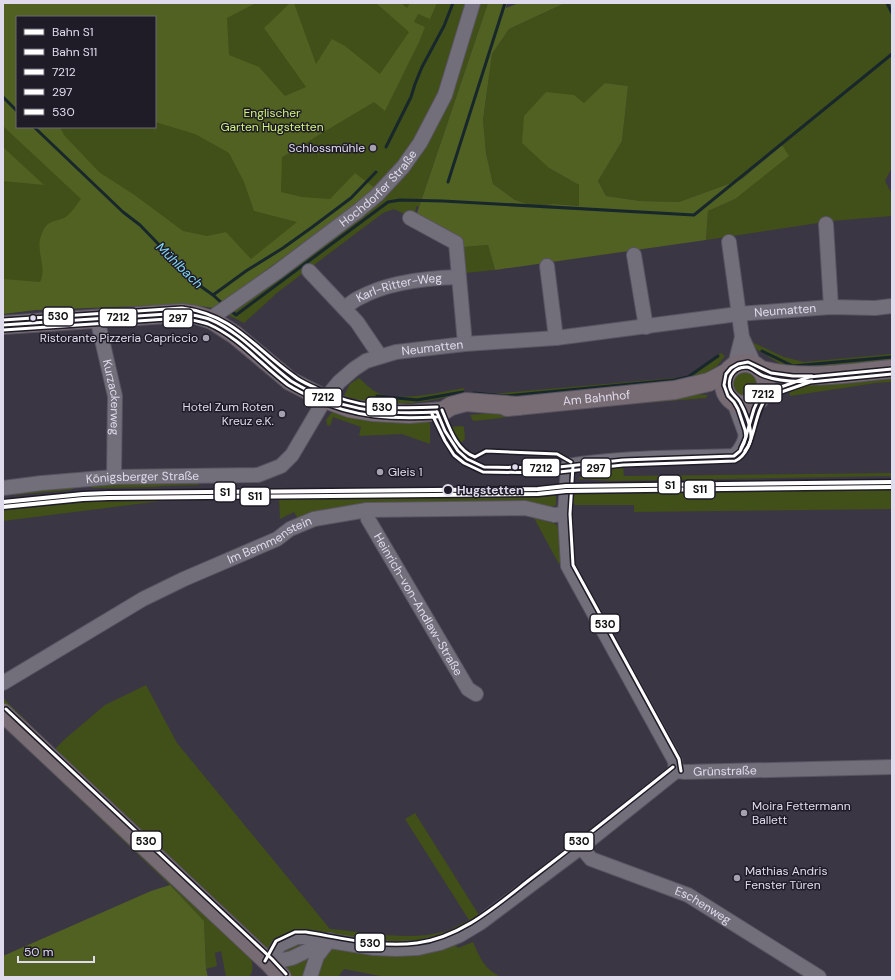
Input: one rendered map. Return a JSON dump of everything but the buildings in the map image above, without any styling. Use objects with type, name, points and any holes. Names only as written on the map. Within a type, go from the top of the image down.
[{"type":"main road","name":"Am Bahnhof","points":[[3,325],[182,313],[196,315],[221,313],[235,335],[290,380],[325,399],[349,408],[373,412],[409,414],[443,411],[451,406],[466,402],[518,406],[675,390],[709,382],[746,362],[757,367],[784,374],[809,377],[892,369]]},
{"type":"main road","points":[[757,367],[765,375],[766,383],[761,397]]},
{"type":"main road","points":[[731,369],[724,380],[724,387],[732,400]]},
{"type":"main road","name":"Am Bahnhof","points":[[675,390],[710,392],[742,405],[747,405],[761,397],[809,377]]},
{"type":"main road","points":[[3,713],[269,963],[282,977]]},
{"type":"street","name":"Hochdorfer Straße","points":[[221,313],[358,211],[377,195],[403,167],[420,142],[445,95],[473,3]]},
{"type":"street","points":[[410,218],[456,243],[465,344]]},
{"type":"street","name":"Neumatten","points":[[826,224],[831,307]]},
{"type":"street","name":"Neumatten","points":[[729,242],[742,337],[757,367]]},
{"type":"street","points":[[634,255],[646,327]]},
{"type":"street","points":[[547,266],[556,338]]},
{"type":"street","name":"Karl-Ritter-Weg","points":[[309,271],[357,322],[380,356]]},
{"type":"street","name":"Karl-Ritter-Weg","points":[[344,308],[359,298],[378,289],[428,278],[458,277]]},
{"type":"street","name":"Neumatten","points":[[325,399],[339,382],[354,368],[366,361],[380,356],[410,350],[465,344],[556,338],[738,314],[831,307],[875,308],[892,306]]},
{"type":"street","name":"Kurzackerweg","points":[[97,318],[115,396],[114,477]]},
{"type":"street","name":"Neumatten","points":[[731,369],[742,337]]},
{"type":"street","points":[[676,771],[675,761],[568,566],[565,514],[568,466],[623,460],[734,456],[740,451],[750,421],[761,397]]},
{"type":"street","name":"Königsberger Straße","points":[[3,488],[114,477],[258,475],[281,466],[292,455],[325,399]]},
{"type":"street","points":[[732,400],[746,436]]},
{"type":"street","name":"Im Bemmenstein","points":[[3,683],[134,605],[184,580],[277,539],[290,529],[314,519],[368,510],[525,508],[554,515],[565,514]]},
{"type":"street","name":"Heinrich-von-Andlaw-Straße","points":[[368,510],[368,519],[468,690],[476,694]]},
{"type":"street","name":"Grünstraße","points":[[330,940],[374,948],[396,949],[418,948],[440,943],[460,935],[480,924],[581,847],[676,771],[892,767]]},
{"type":"street","name":"Eschenweg","points":[[581,847],[591,859],[688,895],[819,977]]},
{"type":"street","points":[[269,963],[292,958],[330,940]]},
{"type":"street","points":[[310,977],[317,956],[330,940]]},
{"type":"green space","name":"Englischer Garten Hugstetten","points":[[3,3],[488,3],[419,207],[416,206],[415,219],[394,209],[383,213],[278,292],[244,323],[214,308],[188,304],[35,310],[3,314]]},
{"type":"green space","points":[[3,3],[256,3],[227,18],[229,55],[259,67],[285,96],[306,87],[264,28],[290,3],[294,3],[316,64],[332,39],[345,46],[380,74],[409,32],[376,3],[401,3],[407,8],[410,3],[437,3],[430,19],[418,14],[414,22],[425,27],[385,111],[374,102],[282,157],[281,192],[302,197],[330,199],[355,173],[376,189],[214,308],[188,304],[35,310],[3,314],[3,279],[40,282],[43,270],[39,246],[44,228],[50,223],[67,216],[81,199],[3,126]],"holes":[[[16,16],[156,16],[156,122],[195,134],[229,153],[244,182],[254,211],[297,222],[251,259],[226,232],[207,236],[183,231],[136,196],[99,172],[64,135],[60,128],[16,128]]]},
{"type":"green space","points":[[488,3],[507,3],[506,8],[519,3],[565,3],[509,29],[492,54],[483,120],[486,153],[493,184],[515,200],[533,206],[554,204],[579,206],[579,185],[549,168],[522,143],[524,116],[546,92],[574,95],[584,103],[605,83],[628,86],[622,141],[598,181],[606,196],[640,201],[679,202],[742,179],[782,145],[789,156],[735,199],[708,211],[706,240],[495,270],[488,245],[463,247],[415,219]]},
{"type":"green space","points":[[565,3],[892,3],[892,167],[885,181],[892,194],[892,216],[831,221],[706,240],[708,211],[735,199],[782,145],[742,179],[679,202],[640,201],[606,196],[598,181],[622,141],[628,86],[605,83],[549,168],[579,185],[579,206],[554,204],[533,206],[515,200],[493,184],[486,153],[483,120],[492,54],[509,29]]},
{"type":"green space","points":[[3,147],[44,185],[3,181]]},
{"type":"green space","points":[[488,245],[495,270],[465,273],[463,247]]},
{"type":"green space","points":[[752,342],[784,357],[804,362],[892,354],[892,382],[790,396],[785,367],[753,347]]},
{"type":"green space","points":[[721,353],[725,356],[717,366],[706,373],[706,379],[527,400],[474,394],[492,394],[686,377]]},
{"type":"green space","points":[[742,367],[748,367],[757,371],[761,383],[757,395],[748,399],[742,399],[733,395],[729,386],[729,380],[733,371]]},
{"type":"green space","points":[[359,378],[374,391],[396,397],[419,396],[464,388],[464,393],[404,404],[375,403],[344,396],[350,384]]},
{"type":"green space","points":[[684,394],[708,395],[706,398],[548,411],[473,421],[470,415]]},
{"type":"green space","points":[[332,412],[423,420],[430,423],[430,444],[402,434],[359,436],[361,427],[333,417],[330,426],[327,425],[326,420]]},
{"type":"green space","points":[[451,427],[464,427],[465,439],[459,443]]},
{"type":"green space","points":[[623,467],[624,476],[892,473],[892,476],[612,481],[578,479],[592,469]]},
{"type":"green space","points":[[199,482],[199,485],[156,487],[93,488],[81,486],[70,490],[15,495],[3,494],[29,490],[78,486]]},
{"type":"green space","points":[[892,487],[892,509],[634,512],[634,505],[575,505],[571,501],[572,491]]},
{"type":"green space","points":[[530,492],[535,494],[556,493],[556,505],[549,508],[298,519],[294,512],[280,519],[279,498],[291,496],[356,494],[372,497],[378,495],[460,494],[470,496],[494,493]]},
{"type":"green space","points":[[151,497],[161,501],[3,521],[3,508],[53,502]]},
{"type":"green space","points":[[534,518],[556,524],[558,529],[561,562],[559,564]]},
{"type":"green space","points":[[146,685],[177,743],[330,929],[388,935],[418,936],[447,931],[469,920],[405,819],[415,813],[479,915],[449,932],[454,943],[458,948],[473,942],[480,958],[487,967],[501,977],[386,977],[344,969],[338,977],[272,977],[250,956],[252,961],[252,972],[249,977],[226,977],[221,951],[215,953],[217,966],[206,969],[204,921],[170,885],[3,726],[3,698],[55,749],[105,705]]},
{"type":"green space","points":[[170,885],[204,921],[206,969],[208,977],[3,977],[3,956],[151,891]]},
{"type":"waterway","points":[[386,147],[411,97],[422,67],[444,26],[453,3]]},
{"type":"waterway","points":[[448,182],[505,3]]},
{"type":"waterway","points":[[887,3],[892,13]]},
{"type":"waterway","points":[[230,310],[236,315],[388,202],[400,200],[443,201],[694,215],[892,54]]},
{"type":"waterway","name":"Mühlbach","points":[[3,97],[16,110]]},
{"type":"waterway","name":"Mühlbach","points":[[35,128],[123,212],[140,225],[196,283],[213,295],[246,271],[283,248],[351,198],[376,172]]},
{"type":"waterway","points":[[213,295],[224,305]]},
{"type":"waterway","points":[[762,351],[793,366],[892,357]]},
{"type":"waterway","points":[[474,393],[505,396],[674,380],[688,377],[718,356]]},
{"type":"waterway","points":[[377,396],[417,400],[463,392]]},
{"type":"rail line","name":"S1","points":[[3,502],[108,493],[538,489],[566,486],[892,482]]},
{"type":"rail line","name":"S11","points":[[3,507],[108,498],[538,494],[566,491],[892,487]]},
{"type":"transit line","name":"530","points":[[3,320],[182,308],[200,312],[230,325],[297,378],[333,396],[347,401],[376,406],[406,408],[437,407]]},
{"type":"transit line","name":"7212","points":[[3,325],[182,313],[209,319],[232,331],[291,381],[330,400],[360,409],[375,411],[405,413],[437,412]]},
{"type":"transit line","name":"297","points":[[3,330],[182,318],[208,324],[220,330],[240,344],[288,385],[328,405],[343,410],[374,416],[404,418],[437,417]]},
{"type":"transit line","name":"7212","points":[[741,448],[746,437],[745,430],[738,409],[728,396],[724,385],[726,374],[731,368],[738,364],[748,362],[771,373],[793,376],[812,376]]},
{"type":"transit line","name":"297","points":[[745,451],[750,441],[751,433],[744,410],[730,389],[729,382],[731,375],[736,370],[747,367],[769,378],[794,381],[812,381]]},
{"type":"transit line","name":"7212","points":[[437,412],[445,431],[458,451],[467,459],[484,467],[550,468],[623,460],[734,456],[740,451],[744,443],[754,409],[758,400],[764,393],[809,377],[892,369]]},
{"type":"transit line","name":"297","points":[[432,414],[445,441],[454,455],[464,463],[483,472],[550,473],[623,465],[735,461],[742,456],[747,449],[762,405],[767,397],[810,382],[892,374]]},
{"type":"transit line","name":"530","points":[[442,410],[458,444],[468,454],[475,457],[486,451],[557,454],[571,462]]},
{"type":"transit line","name":"530","points":[[573,466],[570,514],[573,565],[679,759],[681,771]]},
{"type":"transit line","name":"530","points":[[6,709],[272,959],[286,974]]},
{"type":"transit line","name":"530","points":[[265,961],[276,941],[295,932],[306,932],[361,942],[403,944],[417,943],[434,939],[466,926],[496,906],[673,767]]},
{"type":"place","name":"Schlossmühle","points":[[373,148]]},
{"type":"place","name":"Ristorante Pizzeria Capriccio","points":[[206,338]]},
{"type":"place","name":"Hotel Zum Roten Kreuz e.K.","points":[[282,414]]},
{"type":"place","name":"Gleis 1","points":[[380,472]]},
{"type":"place","name":"Hugstetten","points":[[448,490]]},
{"type":"place","name":"Moira Fettermann Ballett","points":[[744,813]]},
{"type":"place","name":"Mathias Andris Fenster Türen","points":[[737,878]]}]
